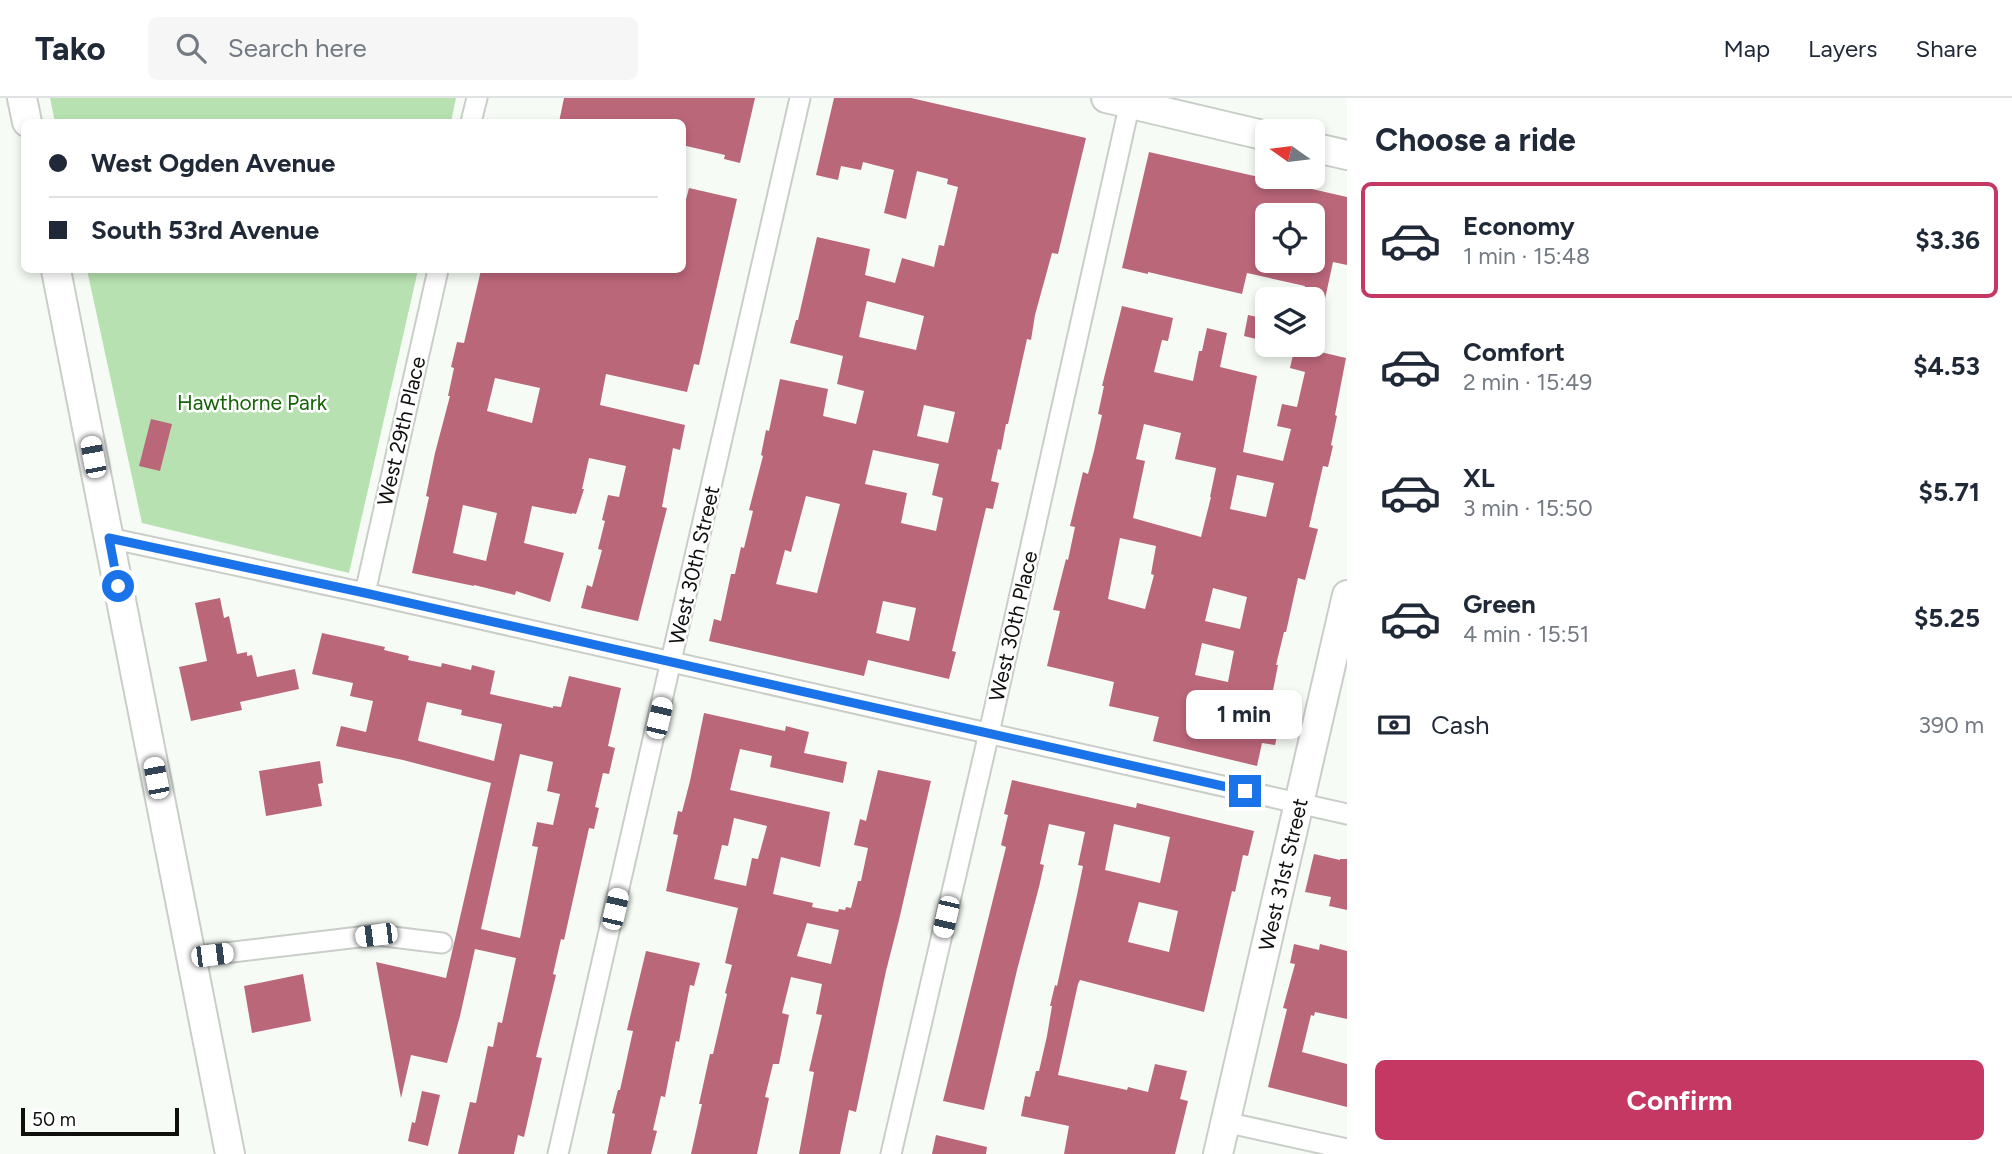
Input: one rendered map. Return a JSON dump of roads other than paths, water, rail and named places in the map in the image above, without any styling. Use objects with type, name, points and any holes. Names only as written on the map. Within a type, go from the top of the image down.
[{"type":"main road","points":[[22,98],[26,119]]},
{"type":"main road","points":[[1122,100],[1255,133]]},
{"type":"main road","points":[[1325,150],[1347,155]]},
{"type":"main road","points":[[57,273],[230,1154]]},
{"type":"main road","name":"West 31st Street","points":[[1218,1154],[1347,595]]},
{"type":"street","points":[[472,119],[477,98]]},
{"type":"street","name":"West 30th Street","points":[[558,1154],[800,98]]},
{"type":"street","name":"West 30th Place","points":[[891,1154],[989,733],[1122,100]]},
{"type":"street","name":"West 29th Place","points":[[365,593],[437,273]]},
{"type":"street","points":[[109,538],[1347,814]]},
{"type":"street","points":[[191,957],[376,935],[442,943]]},
{"type":"street","points":[[1226,1122],[1347,1149]]},
{"type":"park label","name":"Hawthorne Park","points":[[252,402]]}]
